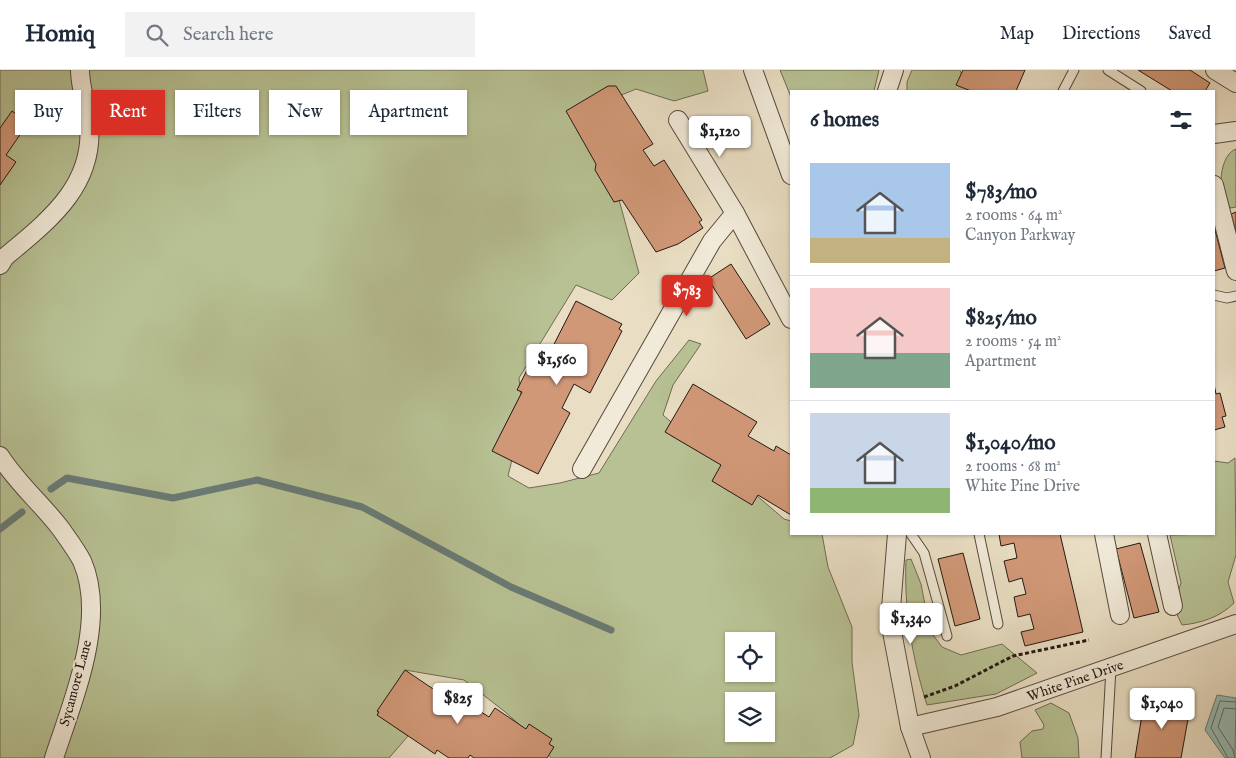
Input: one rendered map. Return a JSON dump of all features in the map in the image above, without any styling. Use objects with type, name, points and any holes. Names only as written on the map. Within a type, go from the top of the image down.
[{"type":"street","points":[[0,265],[5,257],[49,221],[64,205],[80,174],[89,141],[89,124],[80,70]]},
{"type":"street","points":[[753,70],[790,172]]},
{"type":"street","points":[[887,90],[894,70]]},
{"type":"street","points":[[1215,70],[1236,83]]},
{"type":"street","points":[[678,120],[735,213],[790,317]]},
{"type":"street","points":[[1215,134],[1236,131]]},
{"type":"street","points":[[1215,189],[1236,271]]},
{"type":"street","points":[[582,469],[712,241],[735,213]]},
{"type":"street","name":"Sycamore Lane","points":[[0,456],[61,529],[82,561],[88,582],[90,606],[88,640],[78,682],[54,758]]},
{"type":"street","points":[[896,535],[890,621],[910,727],[921,758]]},
{"type":"street","points":[[1104,535],[1120,615]]},
{"type":"street","points":[[1157,535],[1173,606]]},
{"type":"street","name":"White Pine Drive","points":[[910,727],[997,706],[1236,624]]},
{"type":"lane","points":[[1064,90],[1074,70]]},
{"type":"lane","points":[[1108,70],[1139,90]]},
{"type":"lane","points":[[1215,295],[1227,298],[1236,296]]},
{"type":"lane","points":[[913,535],[924,552],[947,636]]},
{"type":"lane","points":[[979,535],[998,624]]},
{"type":"lane","points":[[1106,758],[1111,668]]},
{"type":"path","points":[[907,708],[1013,656],[1089,640]]},
{"type":"green space","points":[[0,70],[703,70],[708,91],[674,101],[636,89],[602,103],[618,196],[639,273],[612,300],[576,285],[519,378],[523,415],[508,476],[529,488],[560,483],[599,473],[656,381],[689,340],[701,344],[673,385],[663,415],[784,519],[790,521],[790,535],[822,535],[828,567],[852,627],[852,662],[859,715],[853,745],[830,758],[551,758],[538,741],[504,711],[464,680],[405,670],[378,711],[378,715],[408,736],[389,758],[0,758]]},
{"type":"green space","points":[[780,70],[879,70],[874,90],[790,90],[790,95]]},
{"type":"green space","points":[[912,70],[960,70],[965,83],[974,90],[907,90],[907,82]]},
{"type":"green space","points":[[1236,149],[1236,207],[1230,208],[1222,193],[1221,175],[1227,156]]},
{"type":"green space","points":[[1235,458],[1236,555],[1228,582],[1234,603],[1223,612],[1210,618],[1197,623],[1182,625],[1173,606],[1181,583],[1170,535],[1215,535],[1215,461],[1228,463]]},
{"type":"green space","points":[[911,559],[921,584],[930,631],[942,647],[961,655],[1002,644],[1037,673],[996,694],[927,705],[913,651],[906,597],[906,560]]},
{"type":"green space","points":[[1051,703],[1069,713],[1078,738],[1079,758],[1022,758],[1020,742],[1032,731],[1043,729],[1044,725],[1035,710]]},
{"type":"water","points":[[1217,695],[1236,698],[1235,758],[1225,758],[1205,730]]},
{"type":"building","points":[[963,70],[1025,70],[1016,90],[968,90],[956,85]]},
{"type":"building","points":[[1138,70],[1190,70],[1210,83],[1206,90],[1170,90]]},
{"type":"building","points":[[608,86],[616,86],[653,144],[643,150],[654,166],[664,160],[702,220],[699,222],[703,228],[678,244],[656,252],[622,200],[614,202],[595,170],[596,164],[566,111]]},
{"type":"building","points":[[12,111],[15,113],[15,135],[20,135],[6,155],[16,162],[0,185],[0,128]]},
{"type":"building","points":[[1236,212],[1236,232],[1231,214]]},
{"type":"building","points":[[1215,230],[1225,268],[1215,271]]},
{"type":"building","points":[[731,264],[770,324],[746,339],[708,279]]},
{"type":"building","points":[[576,301],[622,324],[619,329],[622,331],[590,393],[574,384],[562,408],[570,413],[538,474],[492,451],[522,392],[517,390],[534,356],[545,362]]},
{"type":"building","points":[[693,384],[757,422],[748,436],[774,451],[776,446],[790,454],[790,514],[758,495],[752,505],[712,481],[721,465],[665,432]]},
{"type":"building","points":[[1215,389],[1216,394],[1220,393],[1226,416],[1222,417],[1225,427],[1215,430]]},
{"type":"building","points":[[999,535],[1060,535],[1083,632],[1025,646],[1021,632],[1034,629],[1030,614],[1018,617],[1014,597],[1026,594],[1022,578],[1009,582],[1004,561],[1017,558],[1014,543],[1001,546]]},
{"type":"building","points":[[1140,543],[1159,612],[1134,618],[1116,549]]},
{"type":"building","points":[[963,553],[980,619],[955,626],[938,559]]},
{"type":"building","points":[[405,670],[457,705],[458,702],[465,706],[467,703],[489,717],[495,708],[526,729],[529,724],[552,739],[549,744],[554,747],[547,758],[474,758],[470,755],[468,758],[449,758],[437,750],[435,754],[377,715],[379,712],[377,711]]},
{"type":"building","points":[[1145,696],[1175,702],[1174,706],[1187,708],[1186,718],[1188,719],[1181,758],[1135,758]]},
{"type":"waterway","points":[[51,489],[67,478],[173,498],[257,480],[362,507],[511,587],[611,630]]},
{"type":"waterway","points":[[0,529],[22,512]]}]
